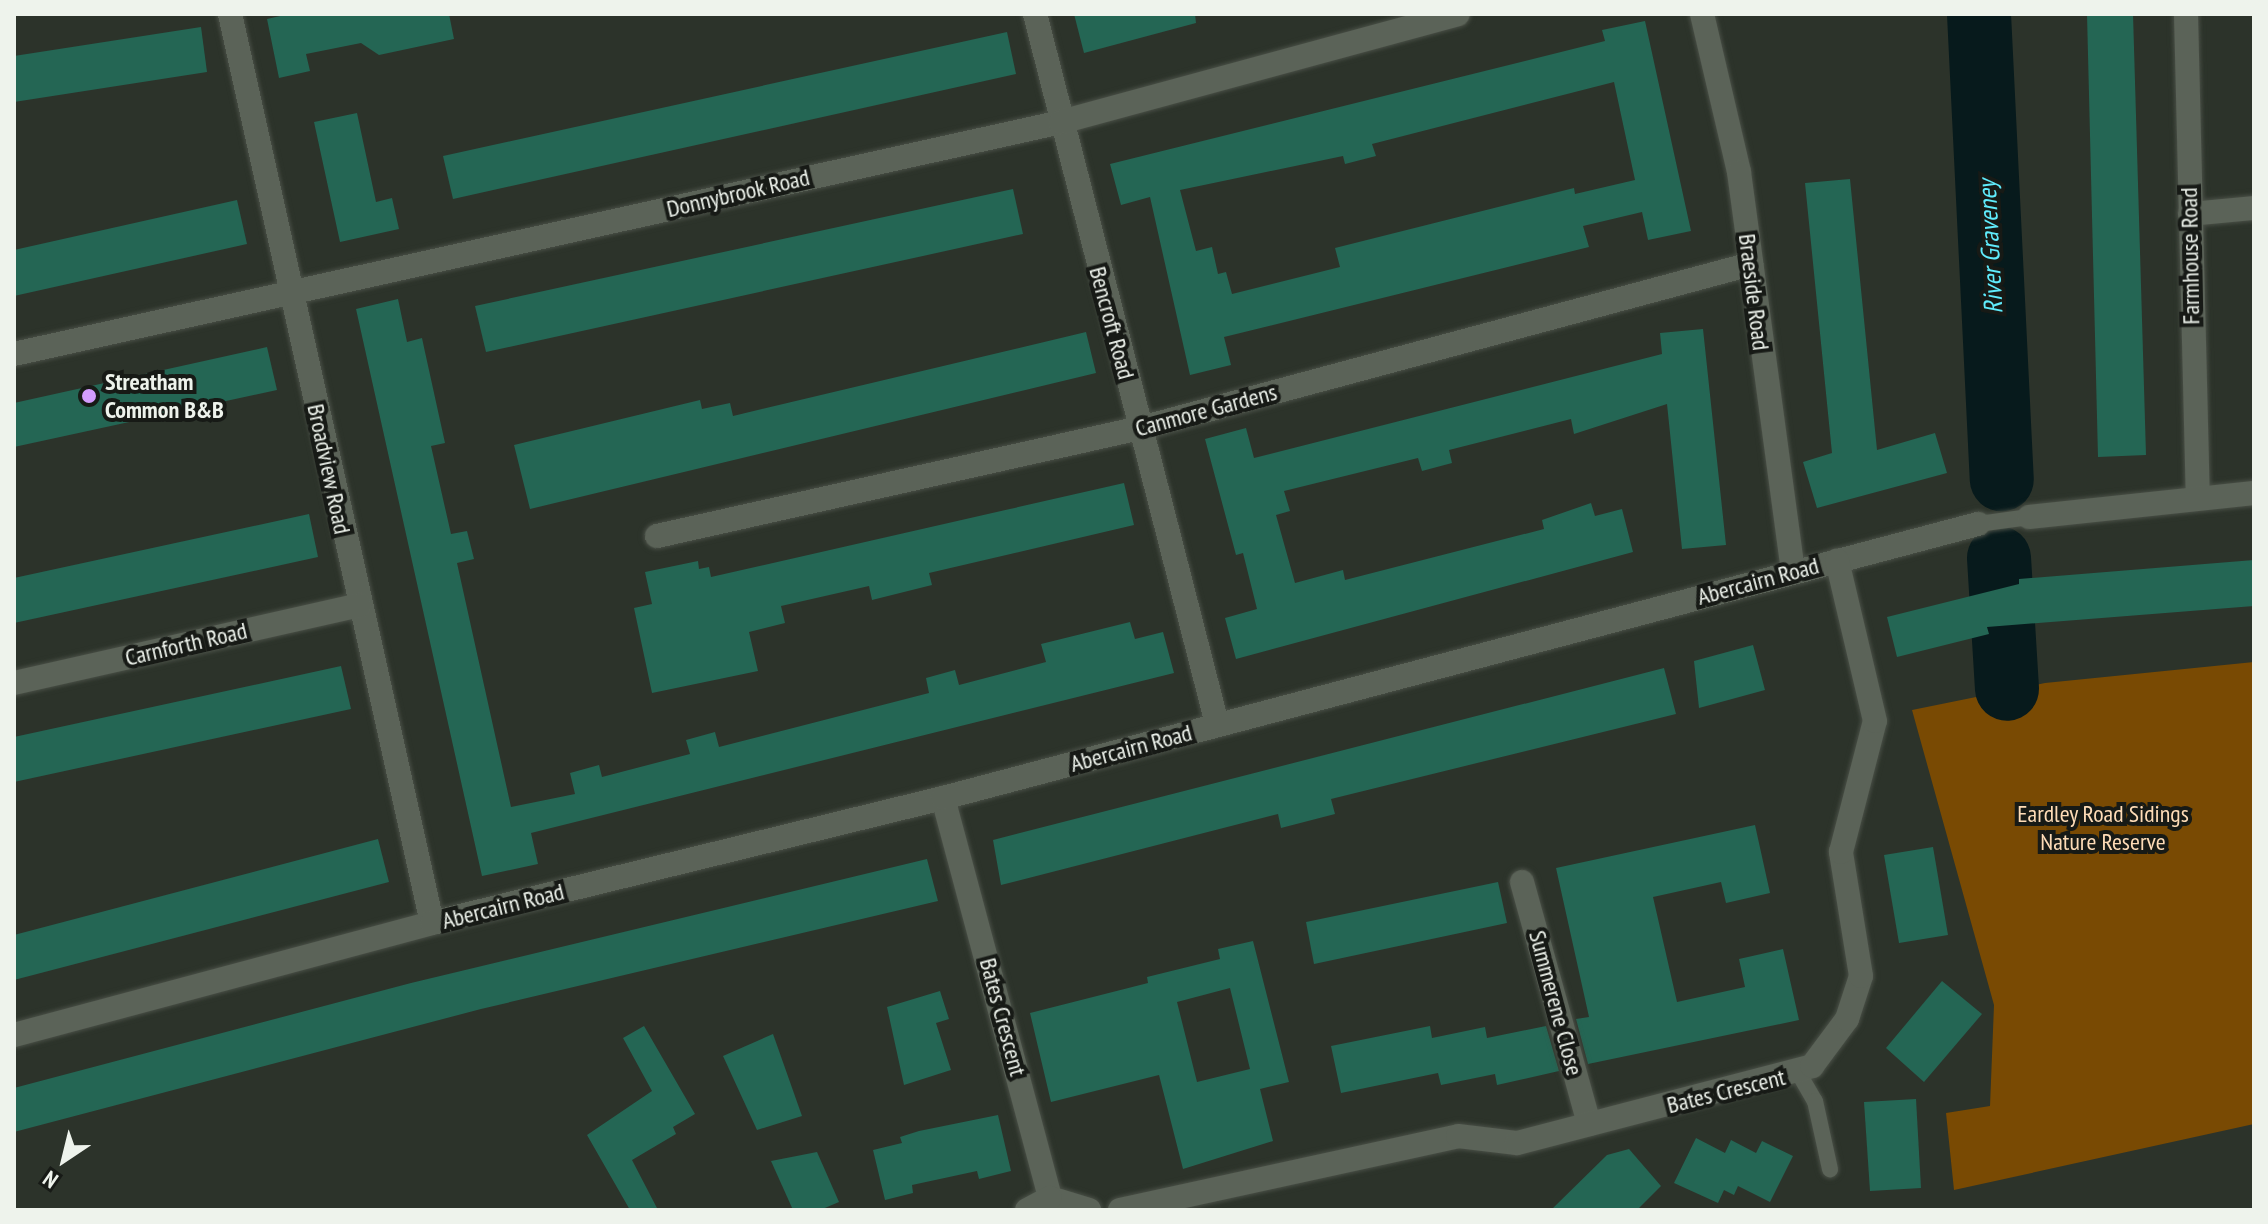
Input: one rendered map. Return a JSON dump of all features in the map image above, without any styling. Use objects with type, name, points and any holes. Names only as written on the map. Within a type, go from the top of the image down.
[{"type":"street","name":"Broadview Road","points":[[230,14],[432,923]]},
{"type":"street","name":"Bencroft Road","points":[[1035,14],[1217,724]]},
{"type":"street","name":"Donnybrook Road","points":[[14,354],[1061,122],[1458,14]]},
{"type":"street","name":"Braeside Road","points":[[1702,14],[1739,172],[1793,572]]},
{"type":"street","name":"Farmhouse Road","points":[[2186,14],[2198,498]]},
{"type":"street","points":[[2190,214],[2254,208]]},
{"type":"street","name":"Canmore Gardens","points":[[657,536],[1141,428],[1751,264]]},
{"type":"street","name":"Abercairn Road","points":[[2029,517],[2254,493]]},
{"type":"street","name":"Abercairn Road","points":[[14,1035],[432,923],[943,798],[1978,524]]},
{"type":"street","name":"Bates Crescent","points":[[1120,1210],[1458,1136],[1517,1143],[1812,1066],[1847,1019],[1861,976],[1841,852],[1875,721],[1837,560]]},
{"type":"street","name":"Carnforth Road","points":[[14,683],[359,605]]},
{"type":"street","name":"Bates Crescent","points":[[943,798],[1050,1198]]},
{"type":"street","name":"Summerene Close","points":[[1522,882],[1589,1124]]},
{"type":"street","points":[[1027,1210],[1050,1198],[1089,1210]]},
{"type":"lane","name":"Abercairn Road","points":[[1978,524],[2029,517]]},
{"type":"lane","points":[[1798,1072],[1815,1101],[1830,1169]]},
{"type":"green space","name":"Eardley Road Sidings Nature Reserve","points":[[2254,662],[2254,1124],[1954,1190],[1946,1113],[1990,1106],[1994,1005],[1912,710],[2045,683]]},
{"type":"building","points":[[289,14],[449,14],[454,39],[379,55],[361,43],[306,54],[310,71],[279,78],[267,19]]},
{"type":"building","points":[[1074,14],[1195,14],[1196,23],[1084,53]]},
{"type":"building","points":[[2087,14],[2133,14],[2146,455],[2098,457]]},
{"type":"building","points":[[1645,21],[1691,231],[1648,240],[1642,212],[1583,226],[1589,247],[1224,337],[1231,365],[1190,375],[1150,197],[1121,205],[1110,164],[1605,41],[1602,30]],"holes":[[[1614,82],[1635,180],[1575,194],[1574,188],[1335,248],[1340,267],[1232,294],[1226,272],[1218,274],[1212,247],[1196,251],[1180,190],[1343,156],[1345,164],[1376,156],[1372,144]]]},
{"type":"building","points":[[201,27],[207,72],[14,102],[14,56]]},
{"type":"building","points":[[1007,32],[1016,74],[453,199],[443,156]]},
{"type":"building","points":[[357,113],[376,202],[392,198],[399,229],[340,242],[314,122]]},
{"type":"building","points":[[1850,179],[1877,450],[1935,433],[1947,473],[1817,508],[1803,462],[1832,453],[1805,183]]},
{"type":"building","points":[[1013,189],[1023,234],[486,352],[475,306]]},
{"type":"building","points":[[237,200],[247,244],[14,296],[14,250]]},
{"type":"building","points":[[398,299],[407,342],[422,338],[445,443],[431,446],[451,534],[467,531],[474,559],[457,563],[511,807],[575,794],[570,773],[599,765],[602,777],[690,754],[686,740],[715,732],[719,747],[929,693],[926,678],[955,670],[959,685],[1046,662],[1041,644],[1130,622],[1135,639],[1163,632],[1174,673],[531,833],[538,864],[482,876],[356,309]]},
{"type":"building","points":[[1703,329],[1726,545],[1682,549],[1667,404],[1574,434],[1571,419],[1449,450],[1452,463],[1422,471],[1418,458],[1284,491],[1290,511],[1276,515],[1295,583],[1343,570],[1345,580],[1544,529],[1542,520],[1591,503],[1595,516],[1622,509],[1633,552],[1236,659],[1225,618],[1257,609],[1243,553],[1236,555],[1205,439],[1246,428],[1254,458],[1662,354],[1660,333]]},
{"type":"building","points":[[1086,332],[1096,373],[530,509],[514,445],[700,400],[702,409],[730,403],[733,416]]},
{"type":"building","points":[[267,347],[277,390],[14,447],[14,403]]},
{"type":"building","points":[[1124,483],[1134,525],[929,573],[932,585],[872,600],[869,586],[781,606],[785,623],[749,632],[758,671],[652,693],[634,608],[652,604],[645,572],[698,561],[699,569],[709,567],[711,577]]},
{"type":"building","points":[[309,514],[318,557],[14,623],[14,578]]},
{"type":"building","points":[[2254,560],[2254,606],[1987,627],[1989,634],[1897,657],[1887,617],[2019,584],[2019,579]]},
{"type":"building","points":[[1753,645],[1765,690],[1699,708],[1694,661]]},
{"type":"building","points":[[341,666],[351,709],[14,782],[14,737]]},
{"type":"building","points":[[1664,668],[1676,714],[1331,799],[1335,814],[1281,828],[1278,814],[1001,885],[993,840]]},
{"type":"building","points":[[1755,825],[1770,893],[1726,903],[1721,882],[1653,897],[1677,1002],[1745,987],[1739,959],[1783,949],[1799,1020],[1588,1064],[1576,1019],[1589,1017],[1556,868]]},
{"type":"building","points":[[378,839],[389,882],[14,980],[14,935]]},
{"type":"building","points":[[1933,847],[1948,935],[1899,943],[1884,855]]},
{"type":"building","points":[[927,859],[938,901],[481,1009],[14,1132],[14,1088],[411,983]]},
{"type":"building","points":[[1498,882],[1507,923],[1314,964],[1306,922]]},
{"type":"building","points":[[1253,941],[1289,1082],[1260,1089],[1273,1141],[1183,1169],[1159,1075],[1051,1102],[1030,1013],[1148,983],[1147,977],[1220,959],[1218,949]],"holes":[[[1230,988],[1250,1069],[1197,1082],[1177,1002]]]},
{"type":"building","points":[[1942,981],[1982,1014],[1924,1082],[1886,1048]]},
{"type":"building","points":[[940,991],[949,1019],[936,1023],[951,1070],[904,1085],[887,1007]]},
{"type":"building","points":[[644,1026],[695,1114],[673,1127],[676,1134],[632,1160],[658,1210],[630,1210],[587,1135],[652,1091],[623,1038]]},
{"type":"building","points":[[1430,1026],[1432,1038],[1485,1027],[1487,1038],[1546,1026],[1559,1071],[1497,1085],[1495,1074],[1441,1085],[1438,1073],[1341,1093],[1331,1046]]},
{"type":"building","points":[[773,1034],[802,1116],[757,1130],[723,1056]]},
{"type":"building","points":[[1916,1099],[1921,1188],[1870,1191],[1864,1102]]},
{"type":"building","points":[[998,1115],[1011,1171],[979,1179],[977,1171],[912,1185],[913,1193],[885,1200],[873,1150],[902,1143],[900,1137],[919,1131]]},
{"type":"building","points":[[1696,1138],[1725,1153],[1731,1140],[1756,1153],[1762,1141],[1793,1156],[1770,1202],[1738,1186],[1734,1195],[1724,1190],[1718,1203],[1674,1183]]},
{"type":"building","points":[[1629,1149],[1661,1186],[1637,1210],[1551,1210],[1607,1155]]},
{"type":"building","points":[[817,1152],[839,1202],[820,1210],[793,1210],[771,1161]]},
{"type":"waterway","name":"River Graveney","points":[[1979,14],[2002,479]]},
{"type":"waterway","name":"River Graveney","points":[[1999,558],[2007,689]]},
{"type":"place","name":"Streatham Common B&B","points":[[89,396]]}]
